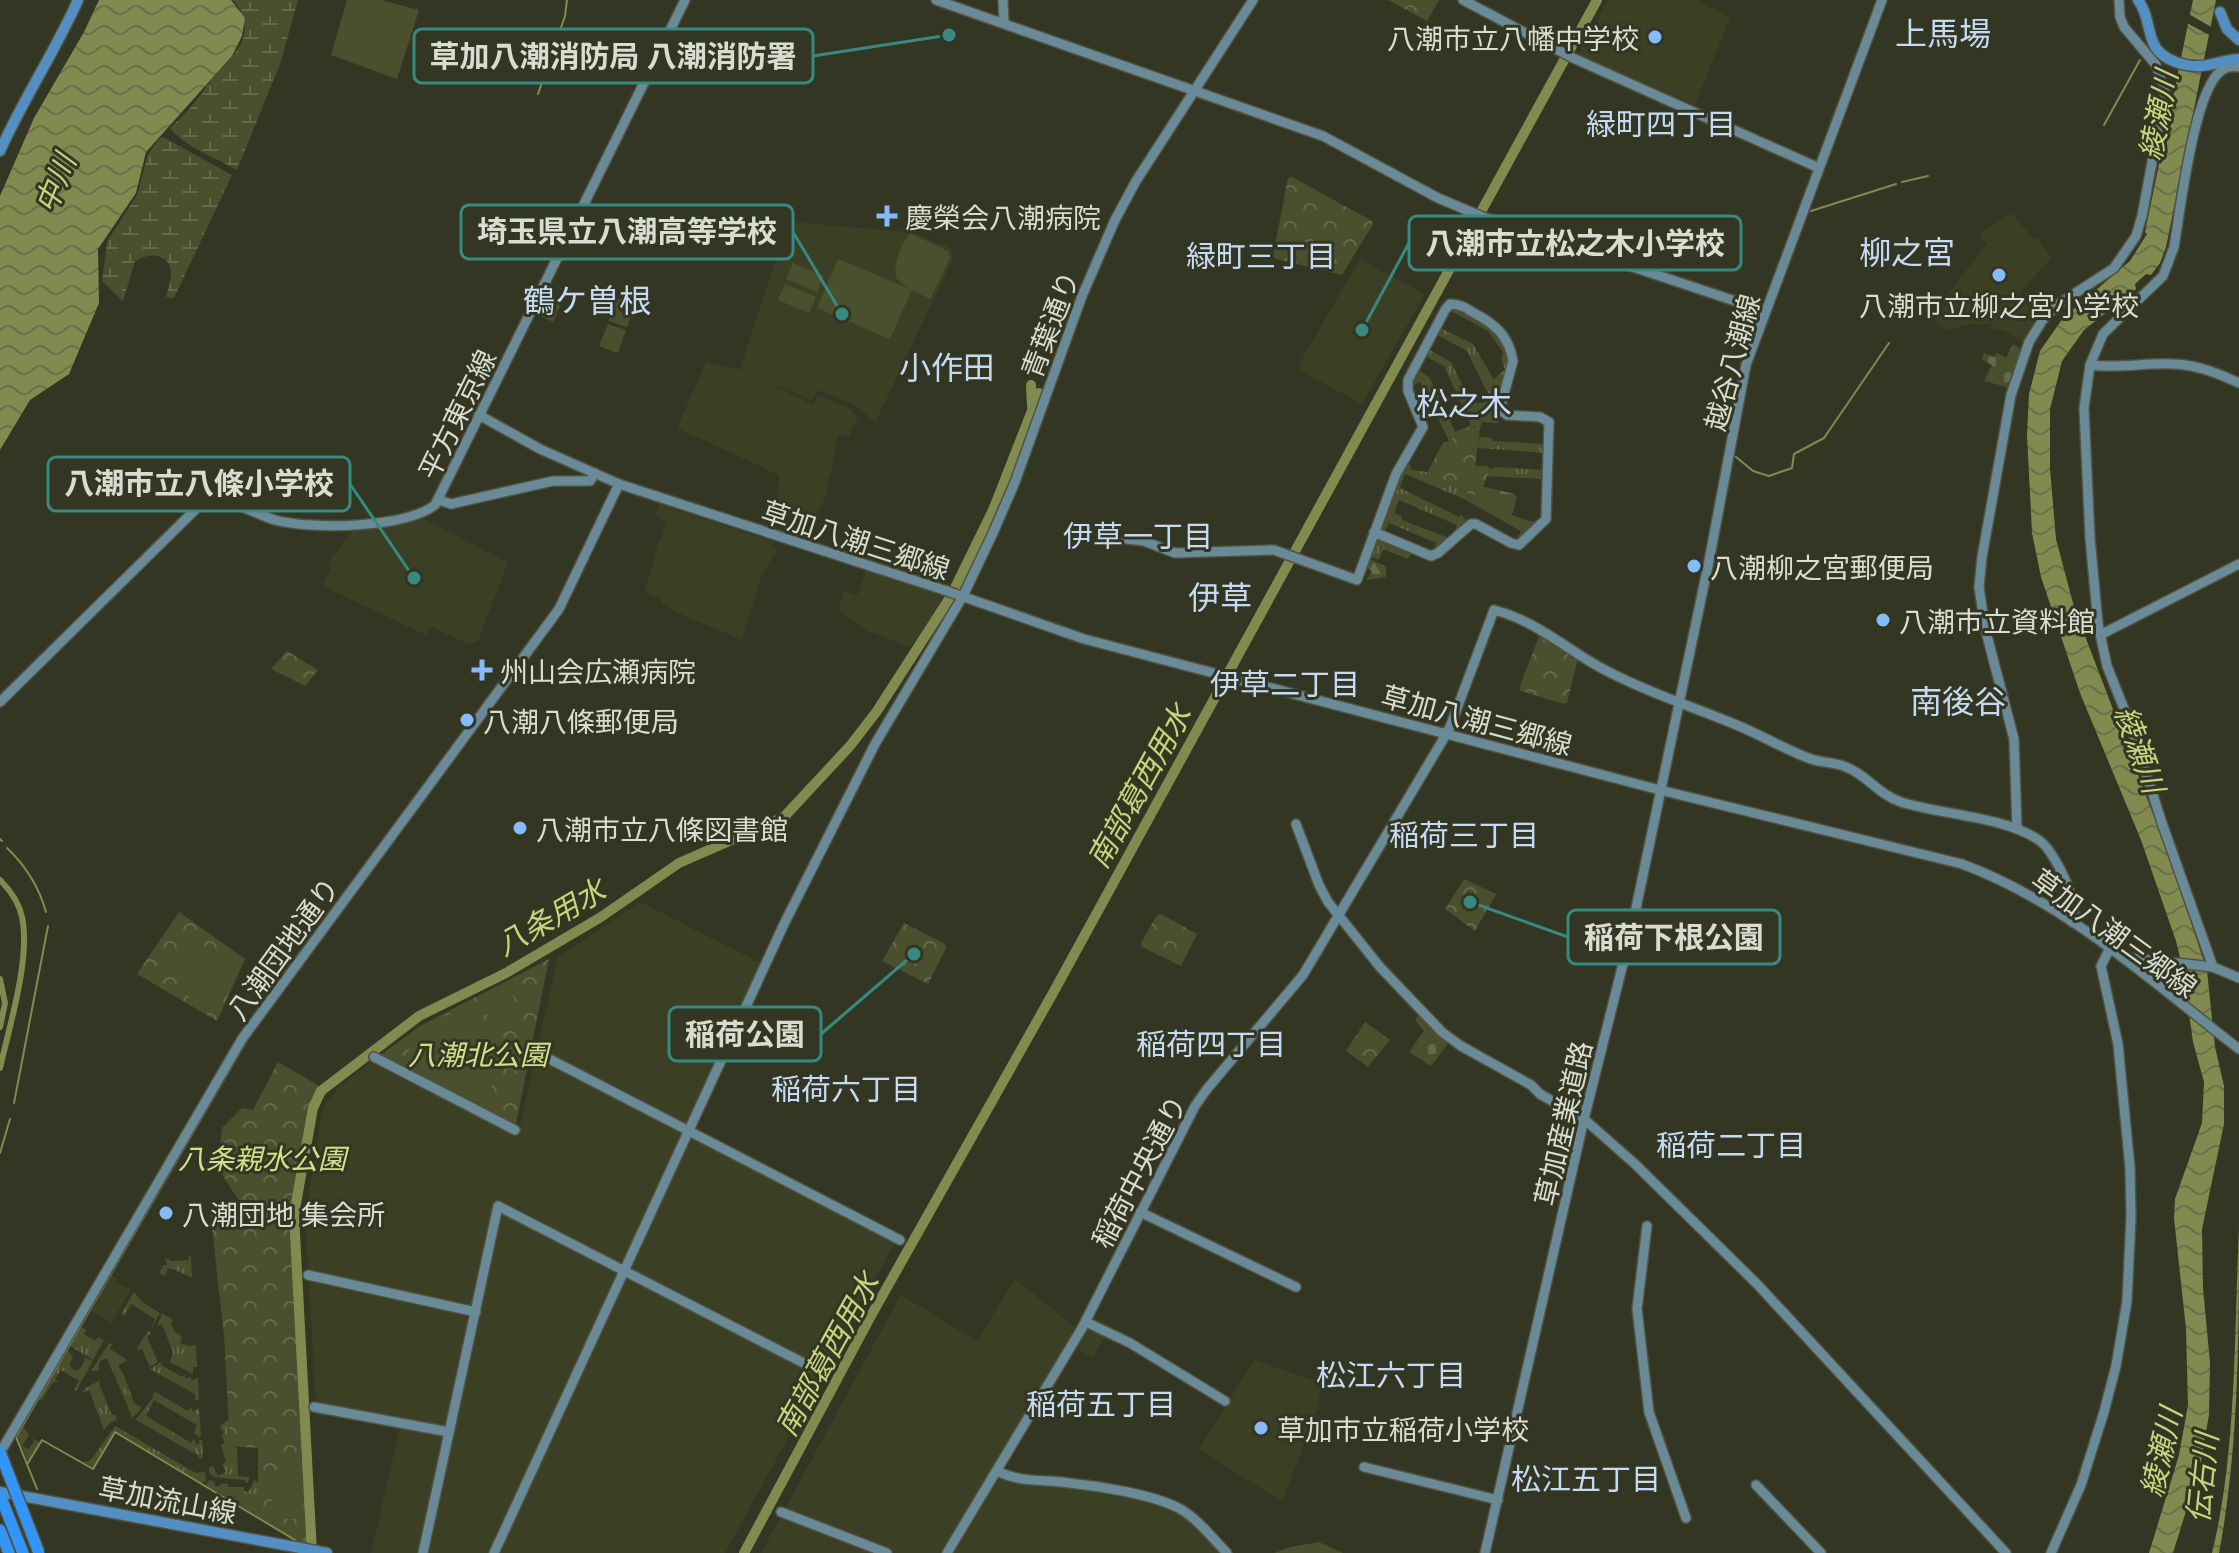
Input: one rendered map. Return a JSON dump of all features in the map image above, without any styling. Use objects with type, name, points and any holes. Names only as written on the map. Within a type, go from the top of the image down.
[{"type":"highway","points":[[0,1452],[39,1553]]},
{"type":"highway","points":[[0,1494],[20,1553]]},
{"type":"highway","points":[[0,1508],[20,1553]]},
{"type":"highway","points":[[0,1530],[6,1553]]},
{"type":"highway","points":[[0,1543],[6,1553]]},
{"type":"main road","points":[[0,151],[78,0]]},
{"type":"main road","points":[[2138,0],[2145,10],[2156,50],[2168,58],[2196,66],[2239,59]]},
{"type":"main road","points":[[2220,12],[2227,29],[2239,40]]},
{"type":"main road","name":"草加流山線","points":[[0,1494],[323,1552]]},
{"type":"street","name":"平方東京線","points":[[0,702],[203,502],[217,500],[290,523],[351,525],[422,513],[439,500],[685,0]]},
{"type":"street","points":[[936,0],[1323,136],[1438,198],[1478,215],[1765,311]]},
{"type":"street","points":[[1003,0],[1004,23]]},
{"type":"street","name":"青葉通り","points":[[494,1553],[784,924],[869,758],[963,596],[1015,482],[1082,296],[1106,239],[1136,181],[1253,0]]},
{"type":"street","points":[[1463,0],[1566,55],[1819,168]]},
{"type":"street","name":"越谷八潮線","points":[[1679,703],[1744,378],[1765,311],[1882,0]]},
{"type":"street","points":[[2017,828],[2014,739],[1985,628],[1979,587],[1982,557],[2011,395],[2029,342],[2057,305],[2114,268],[2132,242],[2142,216],[2165,92],[2156,65],[2124,27],[2119,0]]},
{"type":"street","points":[[2220,12],[2222,0]]},
{"type":"street","points":[[2210,966],[2131,726],[2110,675],[2100,635],[2090,538],[2084,408],[2090,365],[2103,334],[2151,291],[2167,270],[2201,105],[2217,74],[2224,69],[2239,67]]},
{"type":"street","points":[[1126,539],[1144,541],[1175,553],[1264,549],[1357,580],[1374,532],[1396,474],[1423,427],[1408,391],[1408,380],[1445,310],[1450,304],[1460,305],[1498,327],[1512,353],[1513,361],[1501,405],[1503,412],[1507,415],[1540,417],[1549,422],[1546,519],[1519,545],[1471,524],[1431,556],[1374,532]]},
{"type":"street","points":[[2090,365],[2121,368],[2161,364],[2190,366],[2239,383]]},
{"type":"street","name":"草加八潮三郷線","points":[[479,415],[530,444],[619,484],[963,596],[1084,639],[1660,790],[1962,864],[2032,895],[2114,953],[2239,1049]]},
{"type":"street","points":[[439,500],[451,504],[553,481],[590,481],[595,473]]},
{"type":"street","name":"八潮団地通り","points":[[0,1452],[242,1039],[559,609],[619,484]]},
{"type":"street","points":[[2100,635],[2239,564]]},
{"type":"street","name":"稲荷中央通り","points":[[947,1553],[1086,1322],[1187,1121],[1207,1089],[1303,975],[1447,734],[1494,610],[1528,621],[1607,672],[1679,703]]},
{"type":"street","points":[[1679,703],[1738,725],[1808,758],[1846,766],[1885,796],[1899,802],[2017,828],[2042,842],[2054,857],[2073,902],[2075,915],[2072,922]]},
{"type":"street","name":"草加産業道路","points":[[1485,1553],[1584,1119],[1628,944],[1679,703]]},
{"type":"street","points":[[1296,824],[1319,885],[1339,916],[1380,967],[1449,1037],[1584,1119],[1709,1234],[2006,1553]]},
{"type":"street","points":[[2051,1553],[2081,1485],[2100,1427],[2116,1366],[2127,1301],[2130,1168],[2117,1036],[2101,966],[2114,953],[2210,966],[2239,978]]},
{"type":"street","points":[[532,1050],[900,1240]]},
{"type":"street","points":[[374,1057],[515,1130]]},
{"type":"street","points":[[423,1553],[498,1206],[825,1374]]},
{"type":"street","points":[[1140,1212],[1296,1287]]},
{"type":"street","points":[[1647,1226],[1637,1309],[1649,1412],[1686,1518]]},
{"type":"street","points":[[308,1275],[476,1312]]},
{"type":"street","points":[[1086,1322],[1130,1343],[1225,1401]]},
{"type":"street","points":[[314,1407],[449,1432]]},
{"type":"street","points":[[1364,1467],[1498,1500]]},
{"type":"street","points":[[997,1471],[1014,1478],[1114,1490],[1171,1505],[1197,1522],[1227,1553]]},
{"type":"street","points":[[1756,1485],[1821,1553]]},
{"type":"street","points":[[781,1512],[887,1553]]},
{"type":"shaded area","name":"八潮市立八幡中学校","points":[[1608,0],[1698,0],[1730,18],[1695,105],[1578,56]]},
{"type":"shaded area","name":"八潮市立柳之宮小学校","points":[[2008,214],[2013,215],[2033,238],[2037,237],[2052,258],[2020,292],[2041,316],[2023,342],[2003,330],[1991,330],[1990,324],[1964,325],[1946,331],[1934,319],[1949,303],[1945,297],[1987,244],[1981,233]]},
{"type":"shaded area","points":[[792,222],[911,232],[951,248],[953,259],[875,423],[857,406],[818,390],[812,401],[764,380],[813,405],[818,395],[849,408],[858,417],[849,436],[838,435],[827,492],[808,539],[785,531],[793,518],[777,508],[779,475],[677,428],[706,362],[740,370],[776,258]]},
{"type":"shaded area","points":[[1360,259],[1425,294],[1362,404],[1301,371],[1298,366]]},
{"type":"shaded area","points":[[659,504],[773,542],[772,546],[778,550],[763,572],[742,640],[678,613],[645,592],[658,544],[667,524],[655,515]]},
{"type":"shaded area","points":[[420,517],[508,562],[478,641],[468,644],[432,627],[426,635],[322,586],[330,571],[329,561],[355,529],[375,528]]},
{"type":"shaded area","points":[[866,571],[944,597],[915,645],[910,647],[867,631],[838,610],[845,591],[857,595]]},
{"type":"shaded area","points":[[640,902],[761,963],[682,1133],[895,1243],[725,1553],[371,1553],[400,1427],[316,1405],[305,1217],[325,1105],[340,1086],[374,1060],[518,1135],[558,957]]},
{"type":"shaded area","points":[[112,1274],[117,1279],[115,1282],[131,1289],[111,1323],[90,1311]]},
{"type":"shaded area","points":[[1015,1279],[1076,1328],[996,1465],[1000,1476],[1013,1482],[1103,1492],[1169,1508],[1191,1522],[1222,1553],[761,1553],[900,1296],[977,1341]]},
{"type":"shaded area","points":[[1086,1327],[1105,1336],[1093,1358],[1074,1347]]},
{"type":"shaded area","name":"草加市立稲荷小学校","points":[[1254,1360],[1321,1383],[1318,1408],[1282,1502],[1199,1449]]},
{"type":"green space","points":[[233,0],[298,0],[280,64],[237,170],[192,147],[170,128],[238,49],[245,27],[242,14]]},
{"type":"green space","points":[[347,0],[381,0],[419,10],[397,79],[331,55]]},
{"type":"green space","points":[[1388,0],[1439,0],[1427,21]]},
{"type":"green space","points":[[163,137],[232,175],[174,298],[166,297],[171,277],[169,265],[162,257],[151,256],[135,261],[123,301],[102,281],[107,242],[137,195],[148,154]]},
{"type":"green space","points":[[1292,177],[1372,221],[1342,275],[1273,256],[1288,178]]},
{"type":"green space","points":[[910,233],[948,251],[950,258],[930,299],[912,290],[890,339],[817,308],[838,259],[910,289],[896,278],[895,272],[898,254]]},
{"type":"green space","points":[[793,263],[824,276],[817,292],[786,279]]},
{"type":"green space","points":[[785,284],[816,297],[809,313],[778,300]]},
{"type":"green space","points":[[546,294],[562,302],[553,322],[536,314]]},
{"type":"green space","points":[[616,298],[635,305],[627,327],[608,321]]},
{"type":"green space","points":[[1457,307],[1498,332],[1509,356],[1497,406],[1500,420],[1497,423],[1482,422],[1480,428],[1472,425],[1475,412],[1472,403],[1483,403],[1488,399],[1490,386],[1505,370],[1501,360],[1503,352],[1488,331],[1449,310]]},
{"type":"green space","points":[[608,324],[626,330],[618,353],[599,346]]},
{"type":"green space","points":[[1440,328],[1473,344],[1494,380],[1487,392],[1467,351],[1436,334]]},
{"type":"green space","points":[[2013,344],[2022,350],[2007,387],[1984,381],[1992,365],[1982,360],[1984,353],[1994,357],[1997,353],[2006,358]]},
{"type":"green space","points":[[1428,349],[1451,362],[1475,412],[1473,428],[1449,441],[1420,382],[1411,386],[1418,369],[1430,378],[1455,432],[1471,425],[1444,366],[1425,356]]},
{"type":"green space","points":[[1477,426],[1480,428],[1475,466],[1490,469],[1483,487],[1476,489],[1475,496],[1470,496],[1428,472],[1442,444]]},
{"type":"green space","points":[[1479,437],[1493,441],[1546,444],[1545,453],[1478,448]]},
{"type":"green space","points":[[1408,461],[1412,470],[1428,472],[1465,491],[1472,500],[1537,522],[1516,540],[1521,531],[1464,499],[1405,474],[1400,488],[1459,517],[1461,515],[1467,521],[1454,535],[1457,525],[1399,500],[1394,513],[1402,516],[1402,520],[1449,538],[1433,552],[1436,543],[1389,523],[1384,533],[1379,531],[1399,475]]},
{"type":"green space","points":[[1490,469],[1543,470],[1542,479],[1487,476]]},
{"type":"green space","points":[[1481,486],[1514,494],[1517,497],[1513,512],[1509,516],[1472,500],[1470,496],[1475,495],[1476,489]]},
{"type":"green space","points":[[1377,537],[1411,554],[1408,559],[1383,549],[1379,560],[1372,557],[1370,554]]},
{"type":"green space","points":[[1368,559],[1386,566],[1386,577],[1366,580],[1372,572],[1366,566]]},
{"type":"green space","points":[[1540,634],[1578,658],[1567,703],[1519,688]]},
{"type":"green space","points":[[287,651],[318,670],[305,686],[271,669]]},
{"type":"green space","points":[[1464,879],[1496,894],[1475,931],[1445,909]]},
{"type":"green space","points":[[179,912],[245,959],[217,1021],[137,974]]},
{"type":"green space","points":[[1161,914],[1197,934],[1181,966],[1142,947],[1141,943],[1157,915]]},
{"type":"green space","points":[[904,923],[945,944],[946,948],[928,984],[882,961]]},
{"type":"green space","points":[[190,941],[240,960],[215,1015],[196,1004],[180,981],[178,950]]},
{"type":"green space","name":"八潮北公園","points":[[549,959],[515,1129],[378,1057],[420,1026]]},
{"type":"green space","points":[[506,984],[519,1008],[492,1024],[479,1000]]},
{"type":"green space","points":[[467,1005],[488,1029],[498,1053],[495,1079],[477,1106],[412,1074],[407,1066],[412,1034]]},
{"type":"green space","points":[[1419,1015],[1449,1042],[1431,1066],[1409,1052],[1424,1031],[1415,1020]]},
{"type":"green space","points":[[1365,1022],[1390,1040],[1368,1067],[1346,1051]]},
{"type":"green space","name":"八条親水公園","points":[[278,1062],[321,1087],[312,1108],[293,1220],[297,1344],[312,1544],[300,1543],[256,1515],[268,1487],[258,1483],[258,1448],[230,1446],[224,1336],[210,1210],[231,1207],[242,1228],[253,1223],[218,1168],[222,1128],[242,1108],[253,1110]]},
{"type":"green space","points":[[189,1256],[192,1278],[171,1268],[165,1276],[159,1273],[163,1265],[167,1265],[165,1257],[171,1261],[188,1260]]},
{"type":"green space","points":[[134,1292],[142,1302],[160,1313],[151,1329],[155,1319],[131,1304],[124,1316],[121,1314]]},
{"type":"green space","points":[[162,1313],[173,1320],[171,1324],[175,1332],[182,1336],[180,1343],[196,1345],[197,1367],[193,1367],[193,1374],[170,1362],[173,1352],[162,1324],[157,1326]]},
{"type":"green space","points":[[81,1327],[86,1330],[84,1334],[95,1341],[98,1337],[104,1340],[93,1360],[70,1346]]},
{"type":"green space","points":[[148,1331],[151,1333],[147,1337],[158,1362],[150,1367],[142,1349],[137,1351]]},
{"type":"green space","points":[[109,1343],[112,1344],[110,1349],[126,1359],[118,1365],[134,1403],[142,1408],[129,1421],[132,1417],[107,1358],[100,1361],[98,1371],[91,1371]]},
{"type":"green space","points":[[68,1350],[73,1358],[69,1365],[74,1370],[79,1370],[85,1360],[83,1357],[93,1361],[76,1391],[79,1381],[61,1370],[55,1379],[58,1382],[53,1382],[42,1400],[39,1399]]},
{"type":"green space","points":[[163,1361],[161,1365],[182,1377],[185,1374],[185,1378],[191,1377],[192,1381],[198,1377],[199,1400],[195,1400],[195,1394],[150,1369]]},
{"type":"green space","points":[[101,1380],[99,1384],[112,1415],[115,1414],[117,1419],[104,1430],[89,1390],[82,1393],[85,1388]]},
{"type":"green space","points":[[154,1391],[188,1411],[191,1407],[193,1412],[199,1408],[199,1437],[194,1433],[197,1425],[154,1400],[146,1416],[191,1443],[194,1439],[199,1444],[202,1440],[203,1458],[198,1458],[136,1420],[130,1427],[152,1399]]},
{"type":"green space","points":[[229,1419],[230,1446],[237,1448],[238,1476],[250,1477],[247,1484],[244,1480],[214,1477],[209,1473],[209,1467],[213,1466],[218,1476],[226,1472],[222,1464],[226,1462],[221,1445],[225,1443],[221,1435],[224,1434],[220,1426]]},
{"type":"green space","points":[[23,1426],[29,1435],[22,1446],[29,1449],[34,1441],[32,1438],[40,1443],[28,1462],[17,1436]]},
{"type":"green space","points":[[115,1426],[196,1473],[205,1472],[206,1481],[202,1483],[115,1431],[93,1467],[83,1462],[90,1461]]},
{"type":"green space","points":[[271,1475],[299,1475],[300,1519],[272,1519]]},
{"type":"green space","points":[[209,1480],[215,1482],[215,1486],[221,1483],[228,1484],[228,1487],[244,1487],[246,1492],[254,1480],[268,1487],[265,1500],[256,1515],[206,1485]]},
{"type":"green space","points":[[1319,1542],[1343,1553],[1274,1553],[1290,1547]]},
{"type":"water","name":"中川","points":[[99,0],[231,0],[245,18],[242,36],[232,56],[146,152],[136,193],[98,249],[99,303],[69,374],[30,400],[0,450],[0,196],[34,118]]},
{"type":"water","points":[[2193,0],[2216,0],[2166,247],[2151,275],[2146,274],[2135,284],[2136,289],[2084,330],[2062,361],[2050,409],[2050,469],[2056,539],[2074,607],[2169,856],[2207,971],[2215,1047],[2224,1086],[2224,1124],[2202,1229],[2203,1288],[2210,1363],[2209,1415],[2200,1466],[2173,1553],[2149,1553],[2179,1455],[2188,1405],[2186,1329],[2174,1218],[2175,1199],[2202,1123],[2204,1082],[2193,1042],[2176,941],[2141,840],[2080,693],[2041,577],[2032,533],[2027,435],[2029,394],[2040,351],[2063,318],[2130,261],[2147,234]]},
{"type":"water","points":[[2239,1228],[2238,1350],[2231,1473],[2219,1553],[2212,1553],[2230,1433]]},
{"type":"pier","points":[[2187,13],[2213,28],[2211,36],[2185,22]]},
{"type":"waterway","points":[[538,94],[565,16],[567,0]]},
{"type":"waterway","name":"南部葛西用水","points":[[744,1553],[872,1314],[1053,993],[1597,0]]},
{"type":"waterway","name":"綾瀬川","points":[[2104,125],[2140,60]]},
{"type":"waterway","points":[[1902,182],[1928,176]]},
{"type":"waterway","points":[[1811,211],[1896,184]]},
{"type":"waterway","points":[[1736,457],[1753,471],[1769,476],[1792,468],[1794,454],[1824,438],[1889,343]]},
{"type":"waterway","points":[[1031,385],[1032,406]]},
{"type":"waterway","name":"八条用水","points":[[312,1553],[294,1215],[313,1108],[321,1091],[419,1016],[506,973],[601,917],[679,863],[784,817],[850,746],[877,711],[951,596],[993,510],[1039,393]]},
{"type":"waterway","points":[[7,848],[31,877],[46,912]]},
{"type":"waterway","points":[[0,880],[19,906],[24,933],[18,992],[0,1068]]},
{"type":"waterway","points":[[14,1103],[48,926]]},
{"type":"waterway","points":[[0,979],[5,1003],[0,1027]]},
{"type":"waterway","points":[[37,1489],[16,1437],[246,1042]]},
{"type":"waterway","points":[[0,1153],[10,1119]]},
{"type":"waterway","points":[[28,1463],[42,1440],[93,1469],[115,1432],[295,1540]]},
{"type":"place","name":"草加八潮消防局 八潮消防署","points":[[949,35]]},
{"type":"place","name":"八潮市立八幡中学校","points":[[1655,37]]},
{"type":"place","name":"慶榮会八潮病院","points":[[887,216]]},
{"type":"place","name":"八潮市立柳之宮小学校","points":[[1999,275]]},
{"type":"place","name":"埼玉県立八潮高等学校","points":[[842,314]]},
{"type":"place","name":"八潮市立松之木小学校","points":[[1362,330]]},
{"type":"place","name":"八潮柳之宮郵便局","points":[[1694,566]]},
{"type":"place","name":"八潮市立八條小学校","points":[[414,578]]},
{"type":"place","name":"八潮市立資料館","points":[[1883,620]]},
{"type":"place","name":"州山会広瀬病院","points":[[482,670]]},
{"type":"place","name":"八潮八條郵便局","points":[[467,720]]},
{"type":"place","name":"八潮市立八條図書館","points":[[520,828]]},
{"type":"place","name":"稲荷下根公園","points":[[1470,902]]},
{"type":"place","name":"稲荷公園","points":[[914,954]]},
{"type":"place","name":"八潮団地 集会所","points":[[166,1213]]},
{"type":"place","name":"草加市立稲荷小学校","points":[[1261,1428]]},
{"type":"district","name":"上馬場","points":[[1943,31]]},
{"type":"district","name":"緑町四丁目","points":[[1661,123]]},
{"type":"district","name":"柳之宮","points":[[1907,250]]},
{"type":"district","name":"緑町三丁目","points":[[1261,255]]},
{"type":"district","name":"鶴ケ曽根","points":[[587,298]]},
{"type":"district","name":"小作田","points":[[947,365]]},
{"type":"district","name":"松之木","points":[[1464,401]]},
{"type":"district","name":"伊草一丁目","points":[[1138,535]]},
{"type":"district","name":"伊草","points":[[1220,595]]},
{"type":"district","name":"伊草二丁目","points":[[1285,683]]},
{"type":"district","name":"南後谷","points":[[1958,699]]},
{"type":"district","name":"稲荷三丁目","points":[[1464,834]]},
{"type":"district","name":"稲荷四丁目","points":[[1211,1043]]},
{"type":"district","name":"稲荷六丁目","points":[[846,1088]]},
{"type":"district","name":"稲荷二丁目","points":[[1731,1144]]},
{"type":"district","name":"松江六丁目","points":[[1391,1374]]},
{"type":"district","name":"稲荷五丁目","points":[[1101,1403]]},
{"type":"district","name":"松江五丁目","points":[[1586,1478]]},
{"type":"water label","name":"伝右川","points":[[2201,1478]]}]
